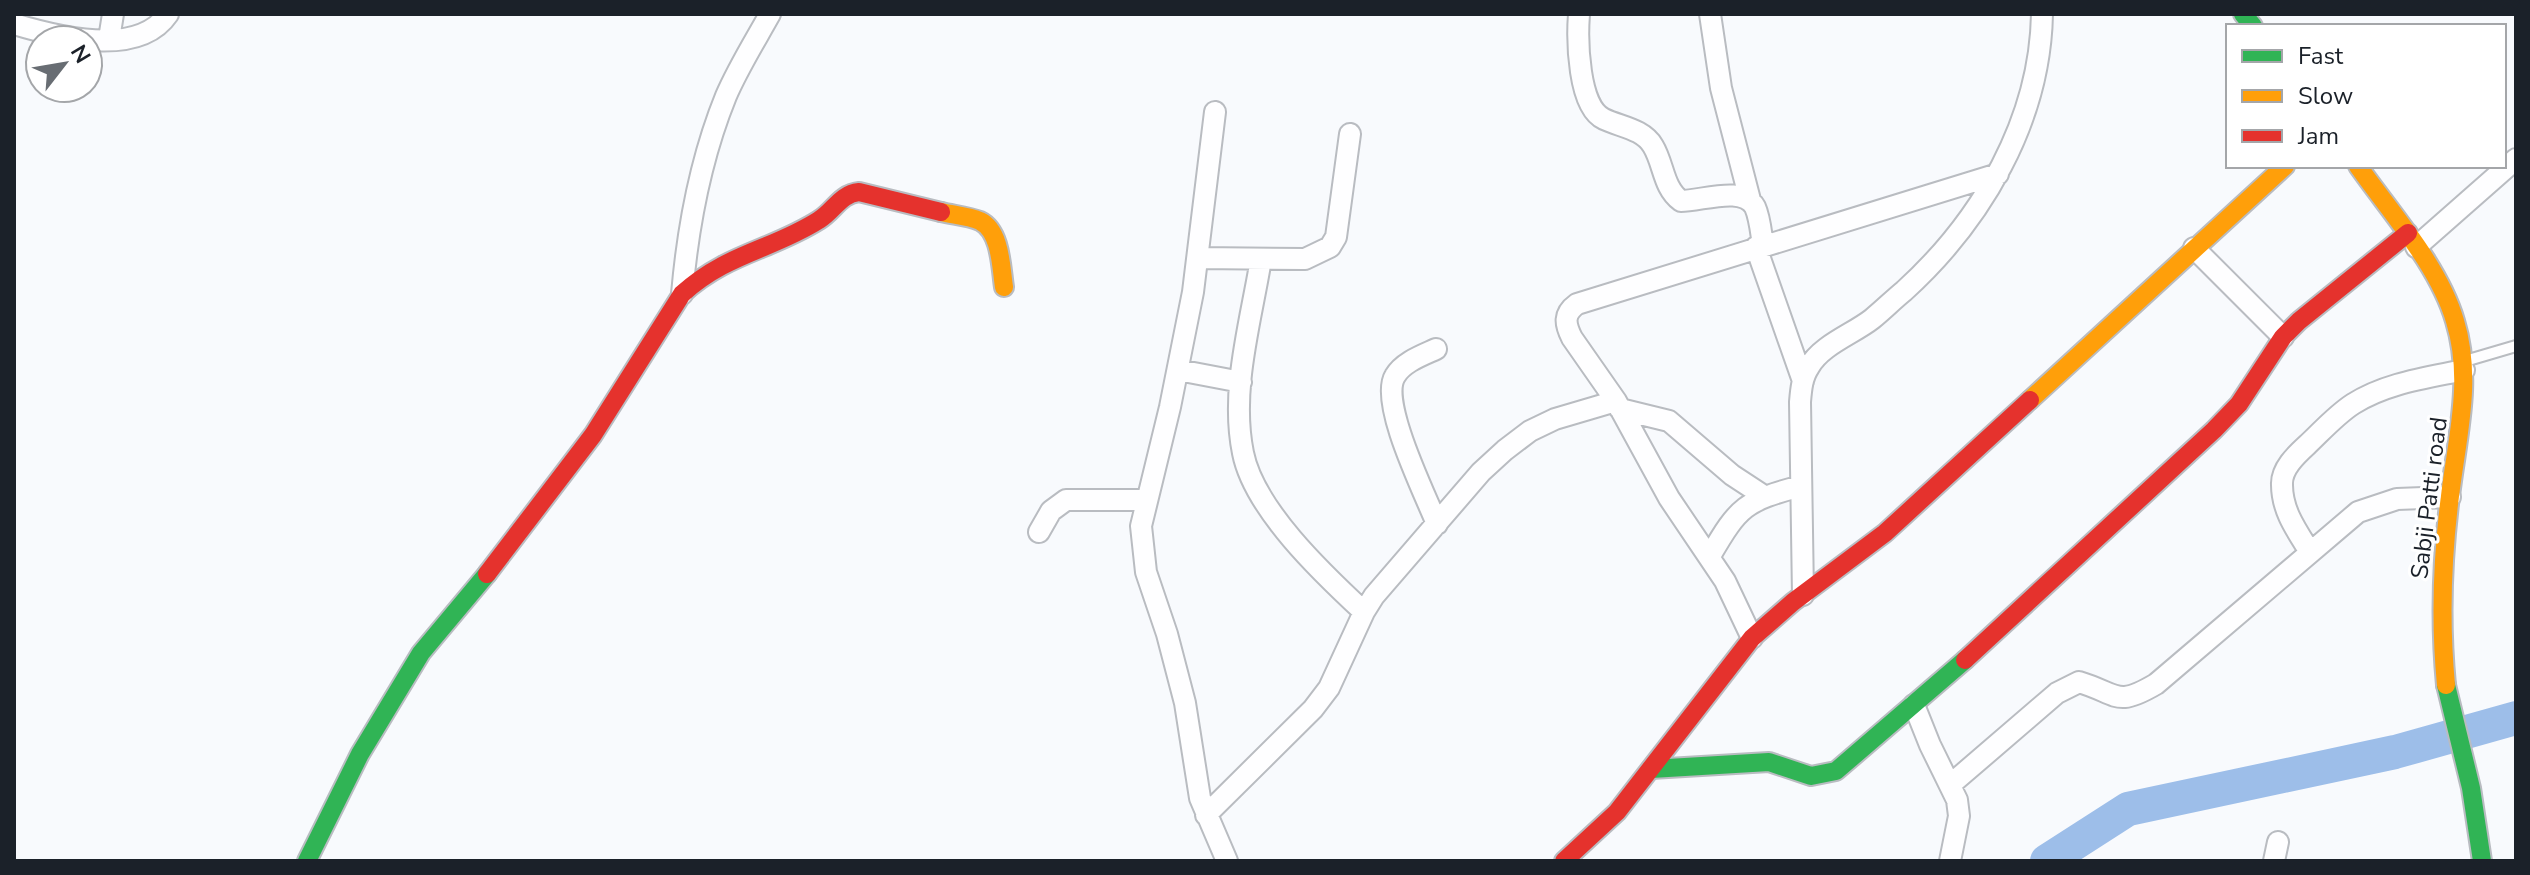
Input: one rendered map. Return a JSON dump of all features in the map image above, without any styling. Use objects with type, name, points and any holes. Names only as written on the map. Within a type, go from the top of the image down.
[{"type":"street","points":[[109,39],[113,14]]},
{"type":"street","points":[[14,24],[47,34],[85,40],[109,39],[143,36],[155,29],[168,14]]},
{"type":"street","points":[[682,294],[696,188],[709,141],[728,93],[770,14]]},
{"type":"street","points":[[1579,14],[1578,52],[1588,102],[1593,111],[1601,118],[1643,134],[1653,145],[1670,189],[1681,201],[1733,195],[1750,200]]},
{"type":"street","points":[[1710,14],[1721,88],[1750,200],[1756,209],[1760,246],[1803,381]]},
{"type":"street","points":[[1803,595],[1800,402],[1809,365],[1871,319],[1930,265],[1957,233],[1998,174],[2019,130],[2034,84],[2042,14]]},
{"type":"street","points":[[1215,112],[1198,258],[1178,370],[1141,526],[1146,572],[1177,669],[1200,798],[1227,861]]},
{"type":"street","points":[[1198,258],[1305,259],[1330,247],[1336,237],[1350,134]]},
{"type":"street","points":[[1564,861],[1617,812],[1752,638],[1885,533],[2283,168]]},
{"type":"street","name":"Sabji Patti road","points":[[2359,168],[2434,273],[2455,319],[2464,365],[2465,401],[2450,497],[2441,613],[2446,684],[2471,788],[2482,861]]},
{"type":"street","points":[[1651,769],[1769,762],[1811,776],[1836,771],[1914,705],[2214,430],[2239,404],[2283,337],[2299,321],[2412,240],[2504,168]]},
{"type":"street","points":[[1752,638],[1725,581],[1669,498],[1618,405],[1566,327],[1569,309],[1760,246],[1998,174]]},
{"type":"street","points":[[307,861],[360,754],[421,653],[510,547],[593,435],[682,294],[699,277],[714,267],[817,221],[846,194],[859,192],[982,222],[995,238],[1004,287]]},
{"type":"street","points":[[2194,248],[2283,337]]},
{"type":"street","points":[[1261,259],[1241,382],[1243,453],[1262,497],[1296,543],[1364,612]]},
{"type":"street","points":[[1436,349],[1408,363],[1395,374],[1390,388],[1396,423],[1437,524]]},
{"type":"street","points":[[2310,552],[2284,506],[2281,481],[2287,467],[2300,451],[2340,414],[2374,393],[2464,365]]},
{"type":"street","points":[[1178,370],[1241,382]]},
{"type":"street","points":[[1206,815],[1313,709],[1329,688],[1374,596],[1481,472],[1530,431],[1568,415],[1618,405],[1669,421],[1732,475],[1764,496]]},
{"type":"street","points":[[1710,556],[1731,519],[1745,507],[1764,496],[1801,486]]},
{"type":"street","points":[[1950,785],[2069,686],[2079,682],[2125,699],[2156,684],[2358,512],[2376,503],[2397,499],[2450,497]]},
{"type":"street","points":[[1039,532],[1051,511],[1066,500],[1147,500]]},
{"type":"street","points":[[1914,705],[1957,800],[1959,816],[1950,861]]},
{"type":"lane","points":[[2464,365],[2516,346]]},
{"type":"waterway","points":[[2047,861],[2128,809],[2395,752],[2516,718]]},
{"type":"traffic: fast","points":[[2243,14],[2251,24]]},
{"type":"traffic: fast","points":[[307,861],[360,754],[421,653],[487,574]]},
{"type":"traffic: fast","points":[[1651,769],[1769,762],[1811,776],[1836,771],[1965,660]]},
{"type":"traffic: fast","points":[[2446,685],[2471,788],[2482,861]]},
{"type":"traffic: slow","points":[[2030,400],[2283,168]]},
{"type":"traffic: slow","points":[[2359,168],[2413,240],[2438,280],[2448,300],[2460,343],[2462,408],[2444,567],[2446,685]]},
{"type":"traffic: slow","points":[[941,212],[975,219],[987,226],[999,251],[1004,287]]},
{"type":"traffic: jam","points":[[487,574],[593,435],[682,294],[699,280],[733,260],[801,230],[852,193],[859,192],[941,212]]},
{"type":"traffic: jam","points":[[1965,660],[2214,430],[2239,404],[2283,337],[2299,321],[2408,233]]},
{"type":"traffic: jam","points":[[1564,861],[1617,812],[1752,638],[1793,602],[1885,533],[2030,400]]}]
